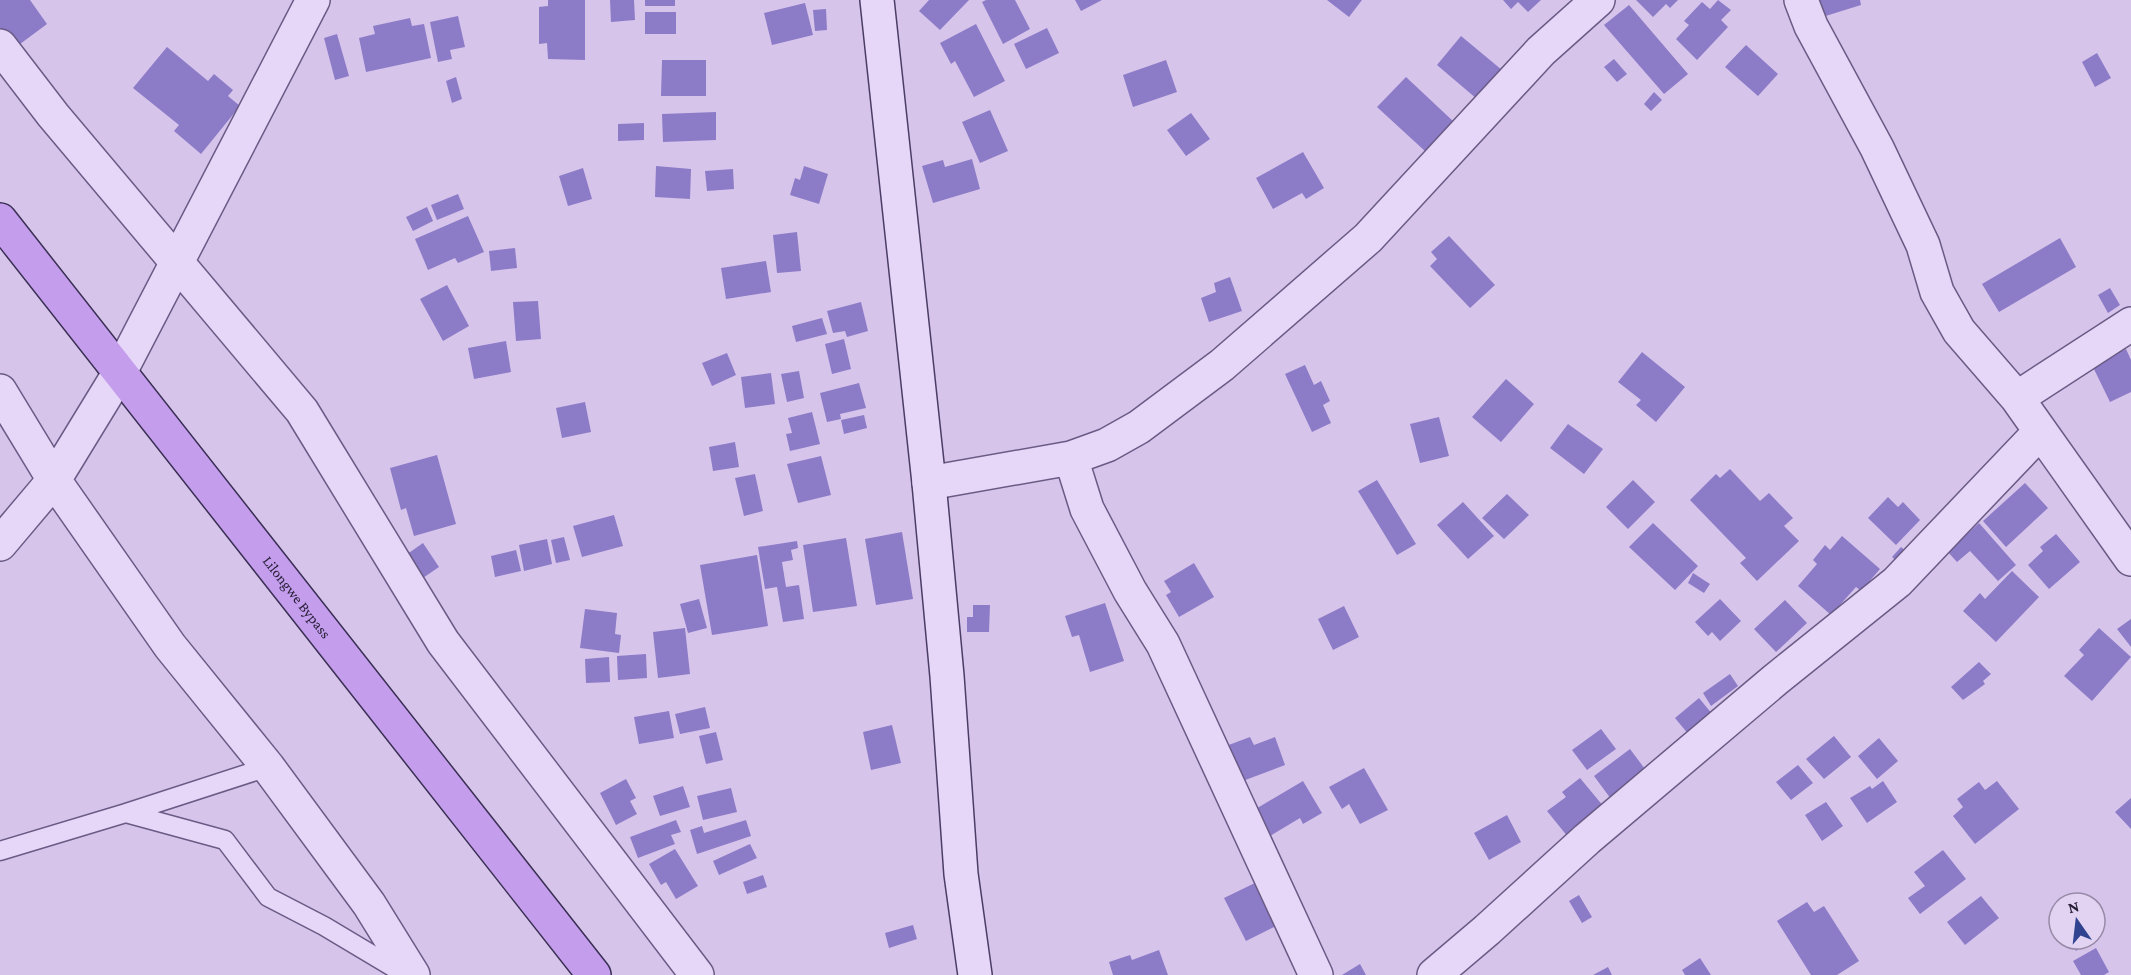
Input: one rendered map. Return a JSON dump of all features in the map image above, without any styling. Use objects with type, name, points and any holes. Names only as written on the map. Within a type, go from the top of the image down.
[{"type":"main road","name":"Lilongwe Bypass","points":[[0,220],[594,975]]},
{"type":"street","points":[[0,544],[54,480],[120,372],[313,0]]},
{"type":"street","points":[[877,0],[929,483],[947,676],[961,874],[975,975]]},
{"type":"street","points":[[929,483],[1071,458],[1107,445],[1139,427],[1222,365],[1384,222],[1541,51],[1598,0]]},
{"type":"street","points":[[1801,0],[1811,26],[1872,138],[1923,245],[1937,292],[1959,331],[2017,398],[2131,560]]},
{"type":"street","points":[[0,46],[53,116],[178,261],[302,411],[443,642],[697,975]]},
{"type":"street","points":[[2017,398],[2131,324]]},
{"type":"street","points":[[0,390],[54,480],[170,646],[268,767],[369,904],[413,975]]},
{"type":"street","points":[[1434,975],[1487,930],[1587,838],[1897,582],[2040,432]]},
{"type":"street","points":[[1071,458],[1087,509],[1130,591],[1163,644],[1316,975]]},
{"type":"lane","points":[[0,850],[126,813],[268,767]]},
{"type":"lane","points":[[126,813],[225,840],[268,897],[324,926],[406,975]]},
{"type":"building","points":[[0,0],[30,0],[47,24],[12,50],[0,34]]},
{"type":"building","points":[[548,0],[585,0],[585,60],[548,59],[547,43],[539,44],[539,7],[548,6]]},
{"type":"building","points":[[610,0],[634,0],[635,20],[611,22]]},
{"type":"building","points":[[645,0],[675,0],[675,6],[645,6]]},
{"type":"building","points":[[929,0],[969,0],[940,30],[919,11]]},
{"type":"building","points":[[1015,0],[1030,29],[1003,44],[982,2]]},
{"type":"building","points":[[1075,0],[1102,0],[1081,11]]},
{"type":"building","points":[[1327,0],[1362,0],[1349,17]]},
{"type":"building","points":[[1503,0],[1541,0],[1528,12],[1518,2],[1511,9]]},
{"type":"building","points":[[1636,0],[1678,0],[1670,8],[1666,4],[1653,17]]},
{"type":"building","points":[[1718,0],[1731,10],[1721,20],[1728,27],[1697,60],[1676,39],[1689,25],[1684,21],[1702,2],[1710,9]]},
{"type":"building","points":[[1810,0],[1860,0],[1861,5],[1816,19]]},
{"type":"building","points":[[805,3],[813,35],[772,45],[764,13]]},
{"type":"building","points":[[1629,5],[1688,74],[1664,94],[1604,25]]},
{"type":"building","points":[[826,9],[827,30],[815,31],[813,10]]},
{"type":"building","points":[[645,12],[676,12],[676,34],[645,34]]},
{"type":"building","points":[[458,16],[465,47],[450,50],[452,59],[438,62],[430,22]]},
{"type":"building","points":[[410,18],[412,26],[424,24],[431,58],[366,72],[359,38],[375,34],[373,26]]},
{"type":"building","points":[[976,24],[1005,81],[974,97],[955,61],[951,64],[940,43]]},
{"type":"building","points":[[1047,28],[1059,53],[1026,69],[1014,44]]},
{"type":"building","points":[[337,34],[349,76],[335,80],[324,38]]},
{"type":"building","points":[[1461,36],[1508,75],[1484,105],[1437,65]]},
{"type":"building","points":[[1746,45],[1778,74],[1758,96],[1725,67]]},
{"type":"building","points":[[167,47],[208,81],[214,74],[233,90],[228,96],[240,106],[201,154],[174,131],[179,125],[133,88]]},
{"type":"building","points":[[2097,53],[2111,78],[2095,87],[2082,62]]},
{"type":"building","points":[[1614,59],[1627,74],[1617,82],[1604,67]]},
{"type":"building","points":[[662,60],[706,60],[706,96],[661,96]]},
{"type":"building","points":[[1166,60],[1177,92],[1133,107],[1123,75]]},
{"type":"building","points":[[456,77],[462,99],[452,103],[446,81]]},
{"type":"building","points":[[1406,77],[1454,122],[1426,152],[1377,107]]},
{"type":"building","points":[[1654,92],[1662,100],[1651,111],[1644,104]]},
{"type":"building","points":[[990,110],[1008,151],[980,163],[962,122]]},
{"type":"building","points":[[716,112],[716,140],[663,142],[662,114]]},
{"type":"building","points":[[1191,113],[1210,139],[1186,156],[1167,130]]},
{"type":"building","points":[[644,123],[644,140],[618,141],[618,124]]},
{"type":"building","points":[[1303,152],[1324,188],[1306,199],[1302,193],[1273,209],[1256,178]]},
{"type":"building","points":[[972,159],[980,189],[933,203],[922,166],[943,160],[945,167]]},
{"type":"building","points":[[656,166],[691,169],[690,199],[655,197]]},
{"type":"building","points":[[804,166],[828,174],[819,204],[790,195],[795,178],[800,180]]},
{"type":"building","points":[[583,168],[592,199],[568,206],[559,176]]},
{"type":"building","points":[[733,169],[734,189],[707,191],[705,171]]},
{"type":"building","points":[[458,194],[464,209],[437,220],[431,205]]},
{"type":"building","points":[[427,207],[433,221],[413,231],[406,217]]},
{"type":"building","points":[[468,216],[484,252],[458,263],[455,258],[428,270],[415,239]]},
{"type":"building","points":[[797,232],[801,271],[777,273],[773,235]]},
{"type":"building","points":[[1449,236],[1495,285],[1470,308],[1430,266],[1437,259],[1431,252]]},
{"type":"building","points":[[2060,238],[2076,267],[1999,312],[1982,284]]},
{"type":"building","points":[[515,248],[517,268],[491,271],[489,251]]},
{"type":"building","points":[[766,261],[771,292],[726,299],[721,268]]},
{"type":"building","points":[[1230,277],[1242,311],[1209,322],[1201,298],[1216,292],[1214,283]]},
{"type":"building","points":[[447,285],[469,326],[443,341],[420,299]]},
{"type":"building","points":[[2110,288],[2120,305],[2108,313],[2098,295]]},
{"type":"building","points":[[538,301],[541,339],[516,341],[513,302]]},
{"type":"building","points":[[861,302],[868,331],[847,337],[845,331],[833,333],[827,311]]},
{"type":"building","points":[[822,318],[827,334],[796,342],[792,326]]},
{"type":"building","points":[[844,339],[851,369],[832,374],[825,344]]},
{"type":"building","points":[[506,341],[511,372],[474,379],[468,348]]},
{"type":"building","points":[[2126,349],[2131,360],[2131,392],[2110,402],[2092,365]]},
{"type":"building","points":[[1642,352],[1685,387],[1656,422],[1636,405],[1641,400],[1618,382]]},
{"type":"building","points":[[727,353],[736,375],[712,386],[702,363]]},
{"type":"building","points":[[1305,365],[1314,385],[1321,381],[1330,401],[1323,405],[1331,423],[1312,432],[1285,374]]},
{"type":"building","points":[[799,371],[804,398],[787,402],[781,374]]},
{"type":"building","points":[[771,373],[775,404],[745,408],[741,377]]},
{"type":"building","points":[[1506,379],[1534,404],[1501,442],[1472,417]]},
{"type":"building","points":[[859,383],[866,408],[840,414],[841,419],[827,422],[820,393]]},
{"type":"building","points":[[585,402],[591,432],[562,438],[556,408]]},
{"type":"building","points":[[812,412],[820,444],[790,451],[786,434],[792,433],[788,418]]},
{"type":"building","points":[[864,415],[867,428],[844,434],[841,420]]},
{"type":"building","points":[[1439,417],[1449,456],[1420,463],[1410,424]]},
{"type":"building","points":[[1568,424],[1603,449],[1584,474],[1550,448]]},
{"type":"building","points":[[735,442],[739,467],[713,471],[709,447]]},
{"type":"building","points":[[437,455],[456,524],[414,536],[406,508],[401,510],[390,468]]},
{"type":"building","points":[[821,456],[831,495],[798,503],[787,464]]},
{"type":"building","points":[[1730,469],[1760,501],[1769,493],[1793,518],[1784,526],[1799,541],[1757,581],[1740,563],[1746,558],[1690,500],[1716,474],[1720,478]]},
{"type":"building","points":[[755,474],[763,511],[744,516],[735,478]]},
{"type":"building","points":[[1377,480],[1416,544],[1397,555],[1358,491]]},
{"type":"building","points":[[1633,480],[1655,502],[1628,529],[1606,507]]},
{"type":"building","points":[[2025,483],[2048,508],[2006,547],[1983,521]]},
{"type":"building","points":[[1507,494],[1529,515],[1504,539],[1482,518]]},
{"type":"building","points":[[1888,497],[1898,507],[1903,502],[1920,520],[1896,545],[1868,518]]},
{"type":"building","points":[[1463,502],[1494,536],[1468,559],[1437,525]]},
{"type":"building","points":[[614,515],[623,546],[582,557],[573,526]]},
{"type":"building","points":[[1653,523],[1698,566],[1675,590],[1629,547]]},
{"type":"building","points":[[1979,523],[2016,565],[1998,581],[1970,551],[1957,562],[1948,552]]},
{"type":"building","points":[[902,532],[913,599],[876,605],[865,539]]},
{"type":"building","points":[[2056,534],[2080,562],[2049,589],[2028,565],[2043,551],[2040,547]]},
{"type":"building","points":[[1842,536],[1880,569],[1861,591],[1856,587],[1831,615],[1798,586],[1817,564],[1813,560],[1825,545],[1830,550]]},
{"type":"building","points":[[564,537],[570,560],[556,563],[551,540]]},
{"type":"building","points":[[846,538],[857,606],[813,612],[803,545]]},
{"type":"building","points":[[547,539],[552,564],[524,571],[519,545]]},
{"type":"building","points":[[797,541],[798,548],[791,550],[793,560],[782,562],[786,587],[799,585],[804,619],[783,622],[777,587],[765,589],[758,547]]},
{"type":"building","points":[[423,543],[439,567],[420,580],[403,557]]},
{"type":"building","points":[[1901,547],[1912,556],[1903,566],[1892,557]]},
{"type":"building","points":[[516,550],[521,571],[495,577],[491,556]]},
{"type":"building","points":[[757,555],[768,626],[712,635],[700,565]]},
{"type":"building","points":[[1194,563],[1214,597],[1179,617],[1166,595],[1171,592],[1164,581]]},
{"type":"building","points":[[2012,571],[2039,597],[1996,642],[1963,611],[1980,593],[1985,599]]},
{"type":"building","points":[[1693,573],[1710,584],[1704,593],[1688,583]]},
{"type":"building","points":[[699,599],[707,628],[688,633],[680,604]]},
{"type":"building","points":[[1720,599],[1741,621],[1720,641],[1712,632],[1708,636],[1695,622]]},
{"type":"building","points":[[1785,600],[1807,623],[1776,652],[1754,629]]},
{"type":"building","points":[[1105,603],[1124,661],[1090,672],[1079,635],[1072,637],[1065,616]]},
{"type":"building","points":[[973,605],[990,605],[989,632],[967,632],[967,617],[973,617]]},
{"type":"building","points":[[1344,606],[1359,637],[1333,650],[1318,619]]},
{"type":"building","points":[[585,609],[617,613],[615,634],[621,635],[619,653],[580,648]]},
{"type":"building","points":[[2131,619],[2131,647],[2117,629]]},
{"type":"building","points":[[685,628],[690,674],[658,678],[653,632]]},
{"type":"building","points":[[2099,628],[2131,657],[2092,701],[2064,676],[2084,655],[2079,650]]},
{"type":"building","points":[[646,654],[647,678],[618,680],[617,656]]},
{"type":"building","points":[[609,657],[610,682],[586,683],[585,659]]},
{"type":"building","points":[[1979,662],[1991,674],[1983,681],[1985,684],[1963,700],[1951,687]]},
{"type":"building","points":[[1730,674],[1738,686],[1711,706],[1703,693]]},
{"type":"building","points":[[1699,698],[1718,721],[1694,741],[1675,718]]},
{"type":"building","points":[[705,707],[710,728],[680,734],[675,714]]},
{"type":"building","points":[[669,711],[674,738],[639,744],[634,717]]},
{"type":"building","points":[[892,725],[901,763],[871,770],[863,732]]},
{"type":"building","points":[[1601,729],[1616,749],[1587,770],[1572,750]]},
{"type":"building","points":[[716,732],[723,760],[706,764],[699,736]]},
{"type":"building","points":[[1834,736],[1851,757],[1824,779],[1806,759]]},
{"type":"building","points":[[1250,737],[1254,745],[1275,737],[1285,765],[1240,782],[1226,746]]},
{"type":"building","points":[[1879,738],[1898,761],[1877,779],[1858,756]]},
{"type":"building","points":[[1630,749],[1651,777],[1611,799],[1594,776]]},
{"type":"building","points":[[1798,765],[1813,783],[1791,800],[1776,782]]},
{"type":"building","points":[[1364,768],[1388,810],[1360,824],[1349,804],[1342,809],[1329,787]]},
{"type":"building","points":[[1580,778],[1604,807],[1568,837],[1547,811],[1566,797],[1562,792]]},
{"type":"building","points":[[626,779],[636,798],[630,801],[637,814],[616,825],[600,793]]},
{"type":"building","points":[[1303,781],[1322,813],[1303,824],[1300,818],[1270,836],[1254,810]]},
{"type":"building","points":[[1883,781],[1897,802],[1867,823],[1850,798],[1870,786],[1872,789]]},
{"type":"building","points":[[1997,781],[2019,809],[1975,844],[1953,816],[1963,807],[1957,799],[1979,782],[1985,790]]},
{"type":"building","points":[[683,786],[690,807],[660,816],[653,796]]},
{"type":"building","points":[[731,788],[737,812],[703,820],[697,796]]},
{"type":"building","points":[[2131,798],[2131,829],[2115,812]]},
{"type":"building","points":[[1826,802],[1843,826],[1822,841],[1805,815]]},
{"type":"building","points":[[1507,815],[1521,842],[1489,860],[1474,833]]},
{"type":"building","points":[[676,820],[681,832],[671,835],[675,844],[638,858],[630,837]]},
{"type":"building","points":[[746,820],[751,836],[697,854],[690,830],[702,826],[704,833]]},
{"type":"building","points":[[750,844],[757,858],[719,875],[713,861]]},
{"type":"building","points":[[675,849],[698,886],[676,899],[666,882],[661,885],[649,864]]},
{"type":"building","points":[[1943,850],[1966,879],[1920,914],[1908,898],[1925,886],[1914,872]]},
{"type":"building","points":[[763,875],[767,887],[747,894],[743,882]]},
{"type":"building","points":[[1257,882],[1278,925],[1246,941],[1224,898]]},
{"type":"building","points":[[1579,895],[1592,917],[1582,923],[1569,901]]},
{"type":"building","points":[[1981,896],[1999,918],[1965,945],[1947,922]]},
{"type":"building","points":[[1807,902],[1814,912],[1824,906],[1859,961],[1837,975],[1811,975],[1777,921]]},
{"type":"building","points":[[913,925],[917,939],[889,948],[885,933]]},
{"type":"building","points":[[1159,950],[1168,975],[1113,975],[1109,962],[1130,955],[1132,960]]},
{"type":"building","points":[[2091,951],[2098,951],[2109,972],[2104,975],[2081,975],[2073,961]]},
{"type":"building","points":[[1700,958],[1711,975],[1685,975],[1682,970]]},
{"type":"building","points":[[1360,964],[1366,975],[1342,975]]},
{"type":"building","points":[[1608,967],[1612,975],[1593,975]]}]
